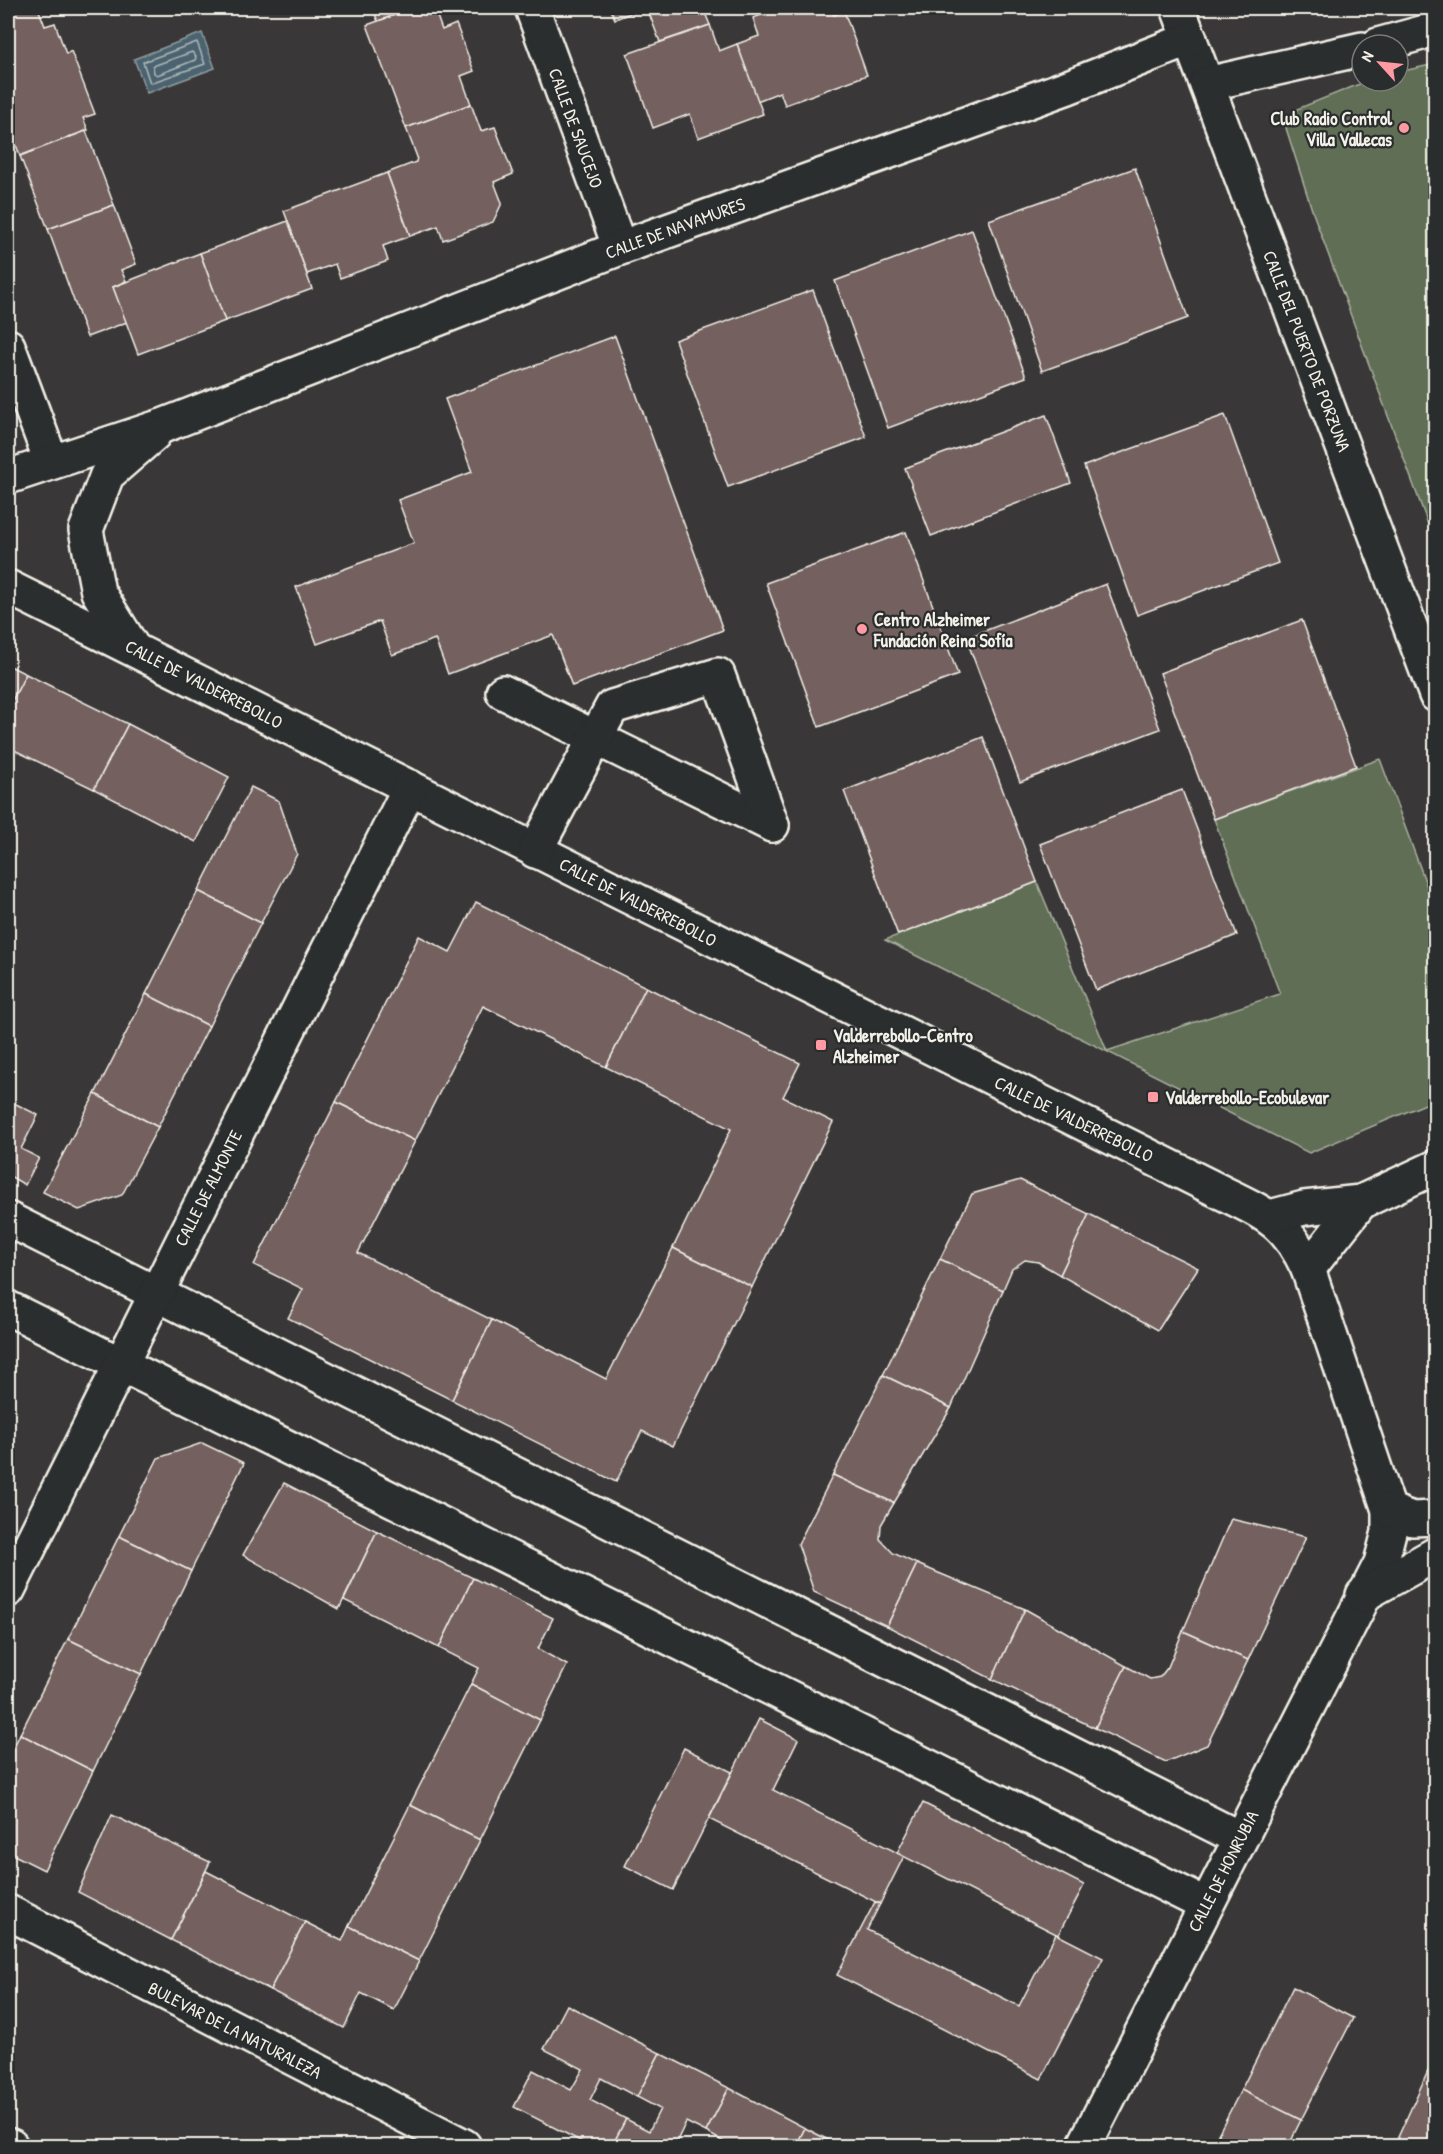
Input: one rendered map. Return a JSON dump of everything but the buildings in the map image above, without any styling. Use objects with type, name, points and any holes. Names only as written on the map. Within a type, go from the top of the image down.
[{"type":"street","name":"CALLE DE SAUCEJO","points":[[532,8],[620,248]]},
{"type":"street","name":"CALLE DEL PUERTO DE PORZUNA","points":[[1178,8],[1436,695]]},
{"type":"street","points":[[1410,36],[1436,29]]},
{"type":"street","name":"CALLE DE NAVAMURES","points":[[8,477],[165,425],[620,248],[1068,87],[1190,39]]},
{"type":"street","points":[[1207,84],[1350,53]]},
{"type":"street","points":[[8,346],[51,461]]},
{"type":"street","name":"CALLE DE NAVAMURES","points":[[134,648],[98,592],[86,530],[107,475],[165,425]]},
{"type":"street","name":"CALLE DE VALDERREBOLLO","points":[[8,587],[1270,1217],[1287,1232],[1308,1269],[1389,1510],[1389,1532],[1381,1563],[1361,1596]]},
{"type":"street","points":[[502,693],[595,738],[772,825],[718,675],[612,707],[595,738],[535,851]]},
{"type":"street","name":"CALLE DE ALMONTE","points":[[8,1590],[410,787]]},
{"type":"street","points":[[1270,1217],[1304,1208],[1361,1202],[1436,1167]]},
{"type":"street","points":[[1308,1269],[1361,1202]]},
{"type":"street","points":[[8,1219],[1239,1838]]},
{"type":"street","points":[[8,1308],[1206,1905]]},
{"type":"street","points":[[1389,1510],[1412,1519],[1436,1518]]},
{"type":"street","points":[[1361,1596],[1436,1554]]},
{"type":"street","name":"CALLE DE HONRUBIA","points":[[1084,2146],[1361,1596]]},
{"type":"street","name":"BULEVAR DE LA NATURALEZA","points":[[8,1912],[464,2146]]},
{"type":"green space","points":[[1436,64],[1435,543],[1313,213],[1286,128],[1297,109],[1350,88],[1350,93],[1410,93],[1410,69]]},
{"type":"green space","points":[[1380,759],[1435,908],[1435,1100],[1309,1153],[885,940],[1037,882],[1107,1051],[1280,994],[1214,819]]},
{"type":"water","points":[[202,33],[215,68],[147,93],[134,59]]},
{"type":"place","name":"Club Radio Control Villa Vallecas","points":[[1404,128]]},
{"type":"place","name":"Centro Alzheimer Fundación Reina Sofía","points":[[862,629]]},
{"type":"place","name":"Valderrebollo-Centro Alzheimer","points":[[821,1045]]},
{"type":"place","name":"Valderrebollo-Ecobulevar","points":[[1153,1097]]}]
